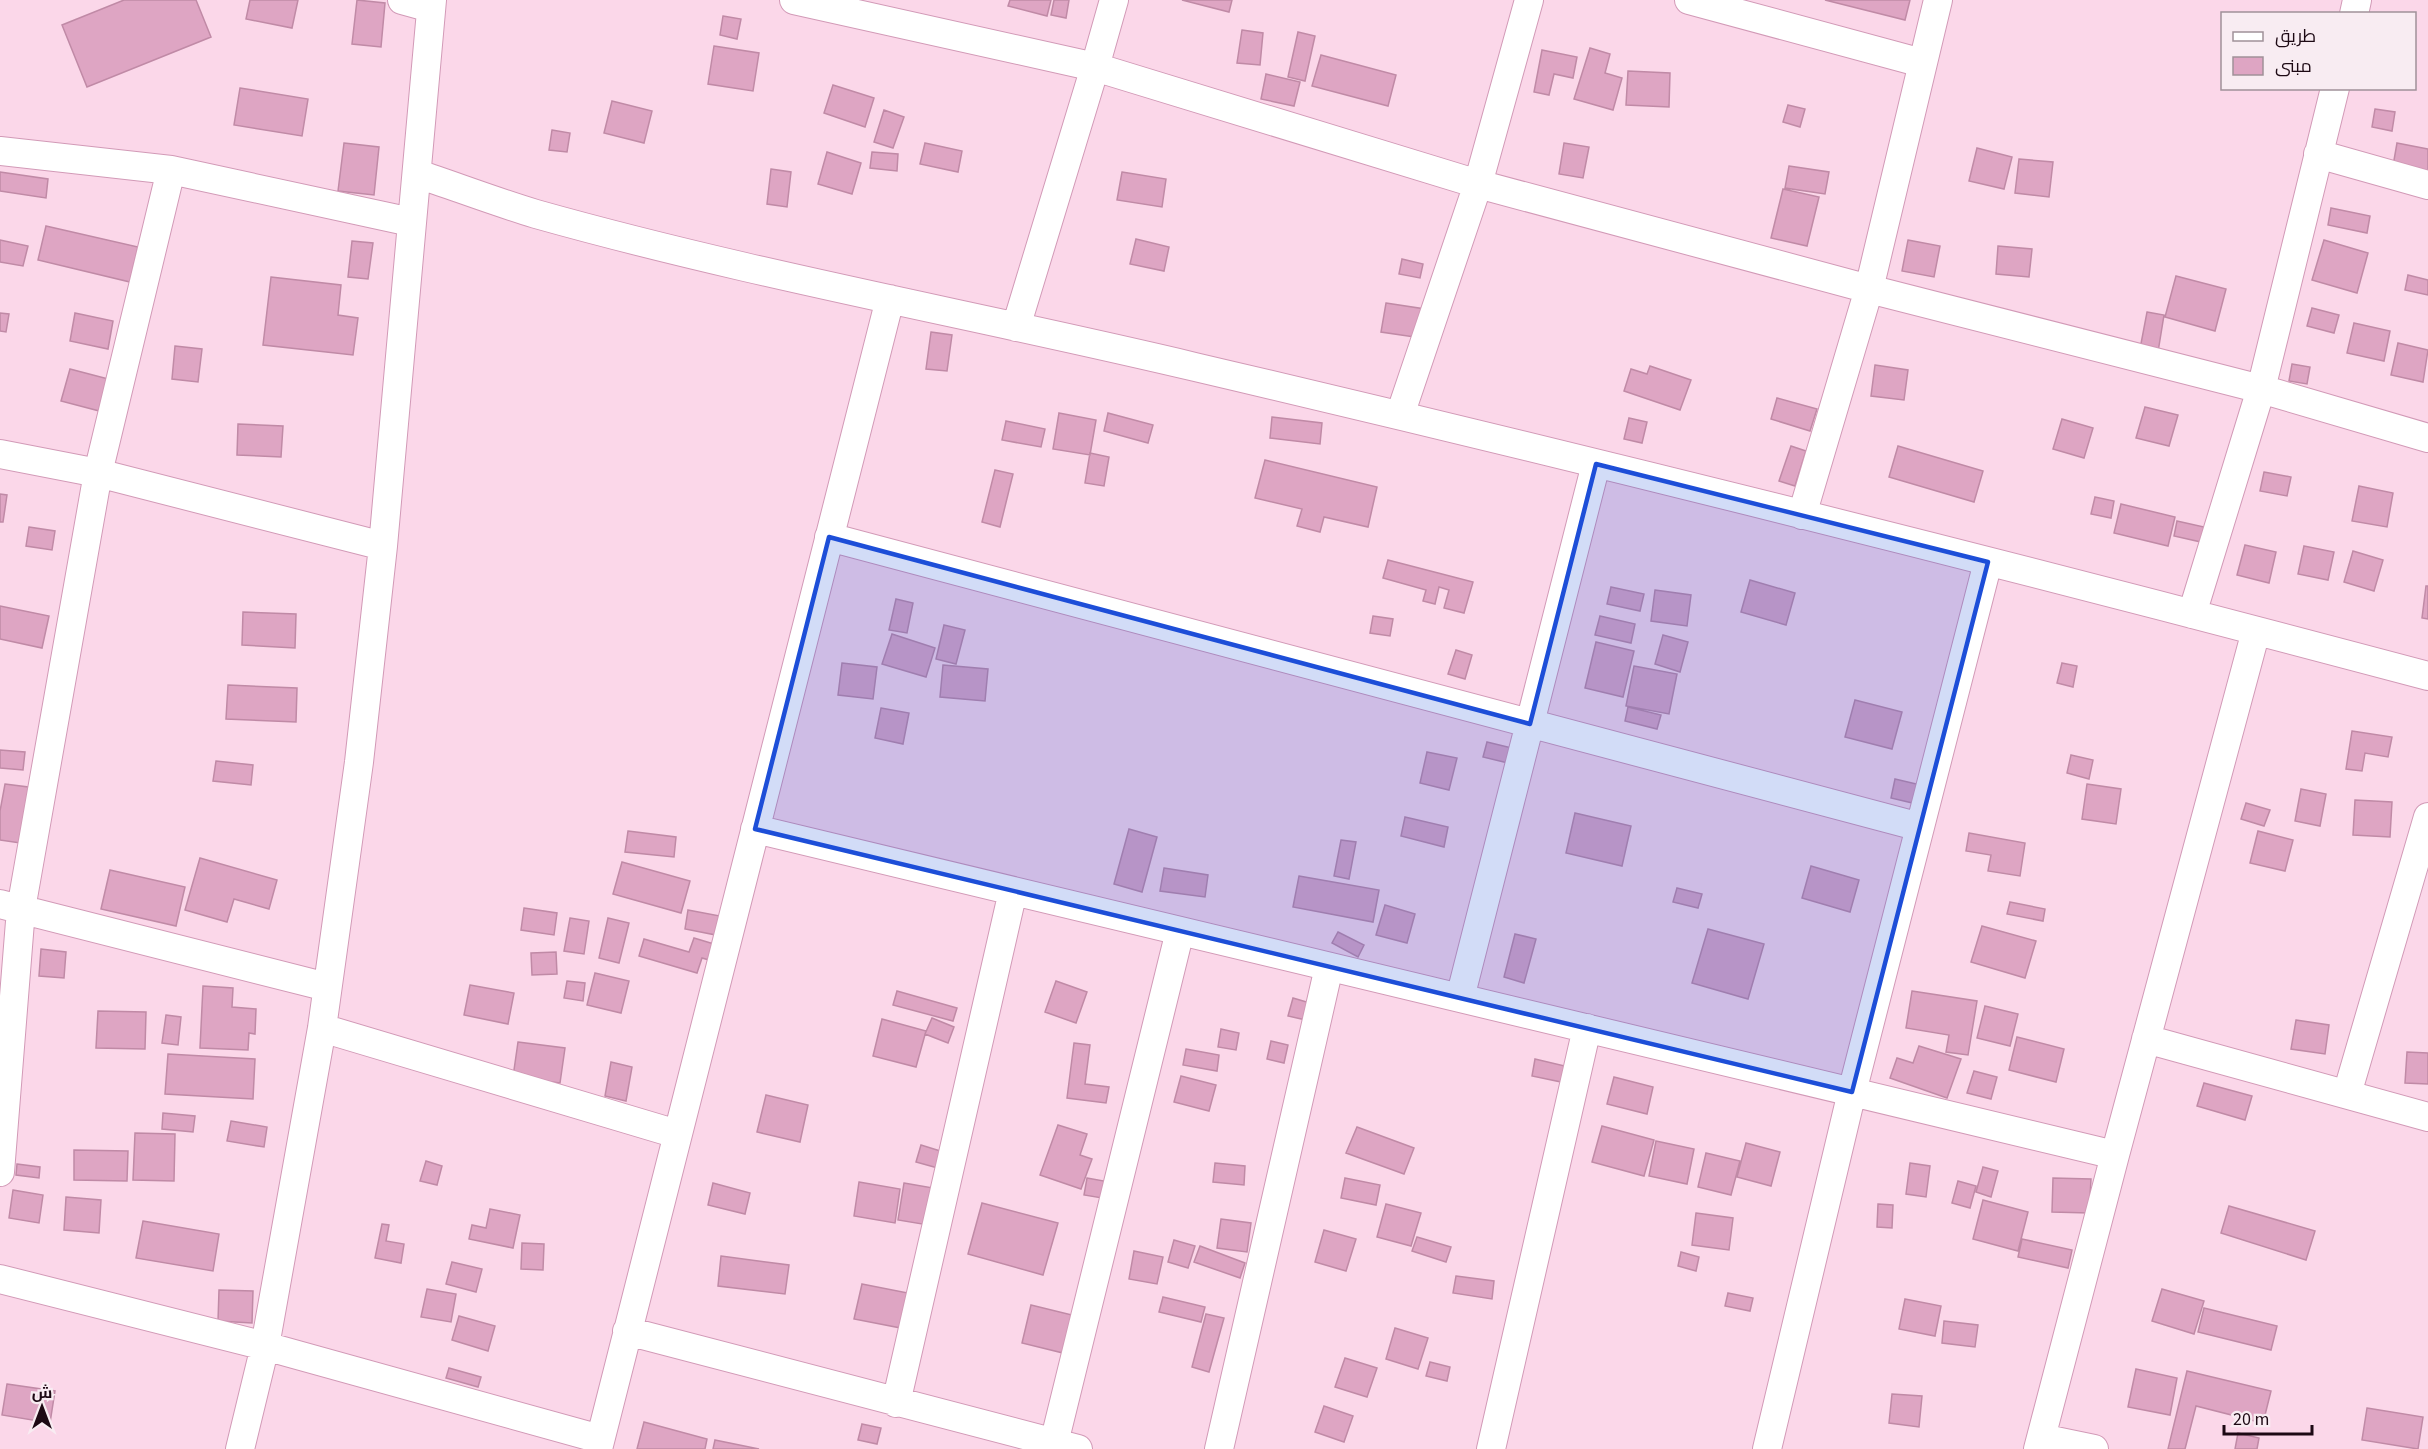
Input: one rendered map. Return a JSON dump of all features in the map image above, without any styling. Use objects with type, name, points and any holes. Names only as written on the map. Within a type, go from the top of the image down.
[{"type":"street","points":[[240,1449],[265,1346],[322,1028],[359,762],[383,546],[411,222],[418,174],[431,4],[402,0]]},
{"type":"street","points":[[794,0],[1095,68],[1478,184],[1869,289],[2261,389],[2428,438]]},
{"type":"street","points":[[1016,327],[1114,0]]},
{"type":"street","points":[[1400,415],[1478,184],[1529,0]]},
{"type":"street","points":[[1689,0],[1922,63]]},
{"type":"street","points":[[1802,515],[1869,289],[1938,0]]},
{"type":"street","points":[[2192,614],[2261,389],[2334,90]]},
{"type":"street","points":[[0,151],[171,170],[411,222]]},
{"type":"street","points":[[2318,154],[2428,185]]},
{"type":"street","points":[[0,1172],[10,906],[98,473],[171,170]]},
{"type":"street","points":[[418,174],[530,212],[681,252],[1400,415],[1988,562],[2428,676]]},
{"type":"street","points":[[0,1279],[265,1346],[599,1444],[890,299]]},
{"type":"street","points":[[0,454],[98,473],[383,546]]},
{"type":"street","points":[[1460,998],[1596,464]]},
{"type":"street","points":[[829,537],[1920,827]]},
{"type":"street","points":[[1767,1449],[1852,1092],[1988,562]]},
{"type":"street","points":[[2094,1449],[2040,1443],[2256,631]]},
{"type":"street","points":[[2347,1094],[2428,817]]},
{"type":"street","points":[[755,830],[2115,1155]]},
{"type":"street","points":[[896,1403],[1013,891]]},
{"type":"street","points":[[10,906],[327,987]]},
{"type":"street","points":[[627,1331],[896,1403],[1000,1440],[1066,1446],[1180,931]]},
{"type":"street","points":[[1219,1449],[1329,967]]},
{"type":"street","points":[[322,1028],[677,1134]]},
{"type":"street","points":[[1491,1449],[1587,1028]]},
{"type":"street","points":[[2146,1039],[2428,1117]]},
{"type":"highlighted area","points":[[1596,464],[1988,562],[1852,1092],[755,829],[829,537],[1530,724]]},
{"type":"building","points":[[124,0],[196,0],[211,37],[87,87],[62,25]]},
{"type":"building","points":[[250,0],[298,0],[292,28],[246,19]]},
{"type":"building","points":[[357,0],[385,3],[381,47],[352,44]]},
{"type":"building","points":[[1010,0],[1051,0],[1047,16],[1008,6]]},
{"type":"building","points":[[1054,0],[1069,0],[1066,18],[1051,15]]},
{"type":"building","points":[[1182,0],[1232,0],[1229,12]]},
{"type":"building","points":[[1825,0],[1910,0],[1905,20]]},
{"type":"building","points":[[723,16],[741,19],[737,39],[720,35]]},
{"type":"building","points":[[1242,30],[1263,33],[1260,65],[1237,63]]},
{"type":"building","points":[[1298,32],[1315,36],[1305,81],[1288,77]]},
{"type":"building","points":[[714,46],[759,53],[753,91],[708,84]]},
{"type":"building","points":[[1590,48],[1610,54],[1605,73],[1622,78],[1613,110],[1574,99]]},
{"type":"building","points":[[1542,50],[1577,57],[1573,78],[1554,74],[1549,95],[1534,92]]},
{"type":"building","points":[[1321,55],[1396,75],[1388,106],[1312,86]]},
{"type":"building","points":[[1628,71],[1670,73],[1669,107],[1626,105]]},
{"type":"building","points":[[1266,74],[1300,82],[1294,106],[1261,99]]},
{"type":"building","points":[[833,85],[874,98],[865,127],[824,113]]},
{"type":"building","points":[[240,88],[308,99],[302,136],[234,125]]},
{"type":"building","points":[[612,101],[652,111],[644,143],[604,133]]},
{"type":"building","points":[[1788,105],[1805,109],[1800,127],[1783,122]]},
{"type":"building","points":[[2375,109],[2395,112],[2392,131],[2372,127]]},
{"type":"building","points":[[884,110],[904,117],[893,148],[874,142]]},
{"type":"building","points":[[552,130],[570,133],[567,152],[549,150]]},
{"type":"building","points":[[344,143],[379,147],[374,195],[338,191]]},
{"type":"building","points":[[925,143],[962,151],[958,172],[920,164]]},
{"type":"building","points":[[1564,143],[1589,147],[1583,178],[1559,174]]},
{"type":"building","points":[[2397,143],[2428,149],[2428,173],[2393,166]]},
{"type":"building","points":[[1977,148],[2012,157],[2004,189],[1969,181]]},
{"type":"building","points":[[827,152],[861,163],[852,194],[818,184]]},
{"type":"building","points":[[872,152],[898,154],[897,171],[870,168]]},
{"type":"building","points":[[2019,159],[2053,162],[2049,197],[2015,193]]},
{"type":"building","points":[[1789,166],[1829,172],[1825,194],[1785,188]]},
{"type":"building","points":[[771,169],[791,172],[787,207],[767,204]]},
{"type":"building","points":[[0,172],[48,179],[46,198],[0,191]]},
{"type":"building","points":[[1122,172],[1166,179],[1162,207],[1117,200]]},
{"type":"building","points":[[1783,189],[1819,197],[1807,246],[1771,238]]},
{"type":"building","points":[[2331,208],[2370,216],[2367,233],[2328,225]]},
{"type":"building","points":[[46,226],[138,247],[130,282],[38,260]]},
{"type":"building","points":[[1136,239],[1169,247],[1164,271],[1130,264]]},
{"type":"building","points":[[0,240],[28,246],[23,266],[0,262]]},
{"type":"building","points":[[1908,240],[1940,246],[1934,277],[1902,271]]},
{"type":"building","points":[[2324,240],[2368,253],[2357,293],[2312,280]]},
{"type":"building","points":[[352,241],[373,243],[368,279],[348,277]]},
{"type":"building","points":[[1998,246],[2032,249],[2029,277],[1996,274]]},
{"type":"building","points":[[1402,259],[1423,264],[1420,278],[1399,274]]},
{"type":"building","points":[[2408,275],[2428,280],[2428,295],[2405,290]]},
{"type":"building","points":[[2176,276],[2226,289],[2215,331],[2165,317]]},
{"type":"building","points":[[271,277],[341,285],[338,315],[358,318],[353,355],[263,345]]},
{"type":"building","points":[[1386,303],[1425,309],[1421,338],[1381,332]]},
{"type":"building","points":[[2312,308],[2339,315],[2334,333],[2307,326]]},
{"type":"building","points":[[2147,312],[2164,315],[2158,352],[2140,349]]},
{"type":"building","points":[[0,313],[9,314],[6,332],[0,331]]},
{"type":"building","points":[[75,313],[113,321],[108,349],[70,341]]},
{"type":"building","points":[[2354,323],[2390,331],[2384,361],[2347,353]]},
{"type":"building","points":[[931,332],[952,335],[947,371],[926,369]]},
{"type":"building","points":[[2398,343],[2428,350],[2423,382],[2391,375]]},
{"type":"building","points":[[175,346],[202,349],[198,382],[172,379]]},
{"type":"building","points":[[2292,364],[2310,367],[2307,384],[2289,381]]},
{"type":"building","points":[[1875,365],[1908,370],[1904,400],[1871,396]]},
{"type":"building","points":[[1650,366],[1691,380],[1680,410],[1624,391],[1631,369],[1647,374]]},
{"type":"building","points":[[70,369],[116,381],[107,413],[61,401]]},
{"type":"building","points":[[1777,398],[1817,409],[1810,431],[1771,419]]},
{"type":"building","points":[[2145,407],[2178,415],[2169,446],[2136,438]]},
{"type":"building","points":[[1059,413],[1096,420],[1090,455],[1053,449]]},
{"type":"building","points":[[1108,413],[1153,425],[1148,443],[1104,431]]},
{"type":"building","points":[[1272,417],[1322,423],[1320,444],[1270,438]]},
{"type":"building","points":[[1629,418],[1647,422],[1642,443],[1624,439]]},
{"type":"building","points":[[2062,419],[2093,428],[2084,458],[2053,449]]},
{"type":"building","points":[[1006,421],[1045,429],[1041,447],[1002,440]]},
{"type":"building","points":[[238,424],[283,426],[281,457],[237,455]]},
{"type":"building","points":[[1791,446],[1806,451],[1795,486],[1779,481]]},
{"type":"building","points":[[1898,446],[1983,471],[1974,502],[1889,477]]},
{"type":"building","points":[[1090,453],[1109,457],[1104,486],[1085,483]]},
{"type":"building","points":[[1265,460],[1377,487],[1368,527],[1324,517],[1320,532],[1297,526],[1302,509],[1255,498]]},
{"type":"building","points":[[995,470],[1013,474],[1000,527],[982,522]]},
{"type":"building","points":[[2264,472],[2291,477],[2287,496],[2260,491]]},
{"type":"building","points":[[2359,486],[2393,493],[2387,527],[2352,521]]},
{"type":"building","points":[[0,494],[7,495],[3,522],[0,522]]},
{"type":"building","points":[[2095,497],[2114,501],[2111,518],[2091,514]]},
{"type":"building","points":[[2121,504],[2175,517],[2168,546],[2114,533]]},
{"type":"building","points":[[2177,521],[2204,527],[2201,542],[2174,536]]},
{"type":"building","points":[[29,527],[55,531],[52,550],[26,546]]},
{"type":"building","points":[[2245,545],[2276,552],[2269,583],[2237,575]]},
{"type":"building","points":[[2304,546],[2334,552],[2328,580],[2298,574]]},
{"type":"building","points":[[2353,551],[2383,560],[2374,591],[2344,582]]},
{"type":"building","points":[[1388,560],[1473,582],[1464,613],[1444,608],[1449,590],[1439,587],[1435,604],[1423,601],[1426,590],[1383,578]]},
{"type":"building","points":[[1750,580],[1795,593],[1786,625],[1741,612]]},
{"type":"building","points":[[2426,586],[2428,586],[2428,619],[2422,618]]},
{"type":"building","points":[[1611,587],[1644,594],[1640,611],[1607,604]]},
{"type":"building","points":[[1655,590],[1691,595],[1687,626],[1651,621]]},
{"type":"building","points":[[896,599],[913,603],[907,633],[889,630]]},
{"type":"building","points":[[0,606],[49,616],[42,648],[0,639]]},
{"type":"building","points":[[243,612],[296,614],[295,648],[242,645]]},
{"type":"building","points":[[1373,616],[1393,619],[1390,636],[1370,633]]},
{"type":"building","points":[[1600,616],[1635,624],[1631,643],[1595,635]]},
{"type":"building","points":[[944,625],[965,630],[956,664],[936,659]]},
{"type":"building","points":[[892,634],[935,648],[926,677],[882,664]]},
{"type":"building","points":[[1663,635],[1688,642],[1680,672],[1655,664]]},
{"type":"building","points":[[1596,642],[1634,651],[1623,697],[1585,688]]},
{"type":"building","points":[[1456,650],[1472,655],[1465,679],[1448,674]]},
{"type":"building","points":[[842,663],[877,667],[873,699],[838,695]]},
{"type":"building","points":[[2062,663],[2077,666],[2073,687],[2057,683]]},
{"type":"building","points":[[943,665],[988,669],[985,701],[940,697]]},
{"type":"building","points":[[1634,666],[1677,674],[1669,714],[1626,706]]},
{"type":"building","points":[[228,685],[297,688],[296,722],[226,719]]},
{"type":"building","points":[[1855,700],[1902,712],[1892,749],[1845,737]]},
{"type":"building","points":[[1628,707],[1661,715],[1657,729],[1625,721]]},
{"type":"building","points":[[881,708],[909,713],[903,744],[875,738]]},
{"type":"building","points":[[2352,731],[2392,737],[2388,757],[2365,753],[2362,771],[2346,769]]},
{"type":"building","points":[[1487,742],[1516,749],[1512,764],[1483,757]]},
{"type":"building","points":[[0,750],[25,752],[23,770],[0,768]]},
{"type":"building","points":[[1427,752],[1457,758],[1449,790],[1420,783]]},
{"type":"building","points":[[2071,755],[2093,760],[2089,779],[2067,773]]},
{"type":"building","points":[[216,761],[253,765],[251,785],[213,781]]},
{"type":"building","points":[[1895,779],[1925,786],[1921,805],[1891,798]]},
{"type":"building","points":[[5,784],[36,788],[27,844],[0,840],[0,811]]},
{"type":"building","points":[[2087,784],[2121,789],[2116,824],[2082,819]]},
{"type":"building","points":[[2301,789],[2326,794],[2320,826],[2295,821]]},
{"type":"building","points":[[2355,800],[2392,802],[2390,837],[2353,835]]},
{"type":"building","points":[[2246,803],[2270,810],[2264,826],[2241,819]]},
{"type":"building","points":[[1575,813],[1631,826],[1622,866],[1566,853]]},
{"type":"building","points":[[1405,817],[1448,827],[1444,847],[1401,836]]},
{"type":"building","points":[[1129,829],[1157,837],[1142,892],[1114,884]]},
{"type":"building","points":[[628,831],[676,837],[674,857],[625,852]]},
{"type":"building","points":[[2258,831],[2293,840],[2285,871],[2250,863]]},
{"type":"building","points":[[1969,833],[2025,843],[2020,876],[1988,871],[1991,855],[1966,851]]},
{"type":"building","points":[[1341,840],[1356,842],[1349,879],[1334,876]]},
{"type":"building","points":[[200,858],[277,880],[269,909],[234,899],[227,922],[185,910]]},
{"type":"building","points":[[622,862],[690,881],[681,913],[613,894]]},
{"type":"building","points":[[1811,866],[1859,880],[1850,912],[1802,898]]},
{"type":"building","points":[[1164,868],[1208,875],[1205,897],[1160,891]]},
{"type":"building","points":[[110,870],[185,887],[176,926],[101,909]]},
{"type":"building","points":[[1299,876],[1379,890],[1373,922],[1293,907]]},
{"type":"building","points":[[1677,888],[1702,894],[1698,908],[1673,902]]},
{"type":"building","points":[[2010,902],[2045,909],[2043,921],[2007,914]]},
{"type":"building","points":[[1385,905],[1415,914],[1407,943],[1376,935]]},
{"type":"building","points":[[524,908],[557,913],[554,935],[521,930]]},
{"type":"building","points":[[688,910],[720,916],[716,935],[685,929]]},
{"type":"building","points":[[570,918],[589,921],[584,954],[564,951]]},
{"type":"building","points":[[608,918],[629,923],[619,963],[599,958]]},
{"type":"building","points":[[1982,926],[2036,941],[2025,978],[1971,962]]},
{"type":"building","points":[[1708,929],[1764,944],[1748,999],[1692,983]]},
{"type":"building","points":[[1338,932],[1364,945],[1358,957],[1332,943]]},
{"type":"building","points":[[1515,934],[1536,939],[1524,983],[1504,977]]},
{"type":"building","points":[[694,938],[714,944],[709,960],[702,958],[697,973],[639,956],[644,939],[689,952]]},
{"type":"building","points":[[41,949],[66,952],[64,978],[39,976]]},
{"type":"building","points":[[556,952],[557,974],[532,975],[531,953]]},
{"type":"building","points":[[595,973],[629,981],[621,1013],[587,1005]]},
{"type":"building","points":[[567,981],[585,983],[583,1001],[564,998]]},
{"type":"building","points":[[1056,981],[1087,992],[1076,1023],[1045,1012]]},
{"type":"building","points":[[470,985],[514,993],[508,1024],[464,1015]]},
{"type":"building","points":[[203,986],[233,988],[232,1007],[256,1009],[255,1034],[249,1033],[248,1050],[200,1048]]},
{"type":"building","points":[[897,991],[957,1008],[953,1021],[893,1005]]},
{"type":"building","points":[[1912,991],[1977,1001],[1968,1055],[1946,1052],[1949,1035],[1906,1028]]},
{"type":"building","points":[[1293,998],[1310,1003],[1306,1020],[1288,1016]]},
{"type":"building","points":[[1985,1006],[2018,1014],[2010,1046],[1977,1038]]},
{"type":"building","points":[[98,1011],[146,1012],[145,1049],[96,1048]]},
{"type":"building","points":[[166,1015],[181,1017],[178,1045],[162,1043]]},
{"type":"building","points":[[932,1018],[954,1027],[948,1043],[925,1034]]},
{"type":"building","points":[[882,1019],[926,1031],[916,1067],[873,1056]]},
{"type":"building","points":[[2296,1020],[2329,1025],[2325,1054],[2291,1049]]},
{"type":"building","points":[[1221,1029],[1239,1033],[1236,1050],[1218,1047]]},
{"type":"building","points":[[2017,1037],[2064,1049],[2056,1082],[2009,1070]]},
{"type":"building","points":[[1271,1041],[1288,1045],[1284,1063],[1267,1059]]},
{"type":"building","points":[[518,1042],[565,1048],[560,1083],[513,1077]]},
{"type":"building","points":[[1074,1043],[1090,1045],[1085,1084],[1109,1087],[1106,1103],[1067,1098]]},
{"type":"building","points":[[1919,1046],[1961,1059],[1947,1098],[1890,1078],[1897,1058],[1913,1063]]},
{"type":"building","points":[[1186,1049],[1219,1055],[1217,1071],[1183,1065]]},
{"type":"building","points":[[2407,1052],[2428,1053],[2428,1084],[2405,1083]]},
{"type":"building","points":[[168,1054],[255,1059],[253,1099],[165,1094]]},
{"type":"building","points":[[1535,1059],[1569,1067],[1566,1083],[1532,1076]]},
{"type":"building","points":[[611,1062],[632,1067],[626,1101],[605,1096]]},
{"type":"building","points":[[1974,1071],[1997,1077],[1991,1099],[1967,1093]]},
{"type":"building","points":[[1181,1076],[1216,1085],[1209,1111],[1174,1102]]},
{"type":"building","points":[[1614,1077],[1653,1087],[1647,1114],[1607,1104]]},
{"type":"building","points":[[2204,1083],[2252,1096],[2245,1120],[2197,1106]]},
{"type":"building","points":[[766,1095],[808,1105],[800,1142],[757,1132]]},
{"type":"building","points":[[163,1113],[195,1116],[193,1132],[162,1129]]},
{"type":"building","points":[[231,1121],[267,1127],[264,1147],[227,1141]]},
{"type":"building","points":[[1058,1125],[1087,1134],[1080,1155],[1092,1159],[1081,1189],[1040,1175]]},
{"type":"building","points":[[1602,1126],[1654,1140],[1644,1176],[1592,1162]]},
{"type":"building","points":[[1357,1127],[1414,1148],[1404,1174],[1346,1153]]},
{"type":"building","points":[[135,1133],[175,1134],[174,1181],[133,1180]]},
{"type":"building","points":[[1656,1141],[1694,1149],[1687,1184],[1649,1176]]},
{"type":"building","points":[[1746,1143],[1780,1152],[1771,1186],[1737,1177]]},
{"type":"building","points":[[921,1145],[950,1154],[945,1170],[916,1162]]},
{"type":"building","points":[[74,1150],[128,1151],[127,1181],[74,1180]]},
{"type":"building","points":[[1706,1153],[1740,1161],[1731,1195],[1698,1187]]},
{"type":"building","points":[[426,1161],[442,1166],[437,1185],[420,1181]]},
{"type":"building","points":[[1215,1163],[1245,1166],[1244,1185],[1213,1182]]},
{"type":"building","points":[[1910,1163],[1930,1166],[1926,1197],[1906,1194]]},
{"type":"building","points":[[17,1164],[40,1167],[39,1178],[16,1175]]},
{"type":"building","points":[[1983,1167],[1998,1171],[1991,1197],[1976,1192]]},
{"type":"building","points":[[1087,1178],[1104,1181],[1102,1198],[1084,1195]]},
{"type":"building","points":[[1345,1178],[1380,1185],[1376,1205],[1341,1198]]},
{"type":"building","points":[[2053,1178],[2091,1179],[2089,1213],[2052,1212]]},
{"type":"building","points":[[1958,1181],[1976,1186],[1970,1208],[1952,1203]]},
{"type":"building","points":[[859,1182],[900,1189],[895,1223],[854,1216]]},
{"type":"building","points":[[713,1183],[750,1193],[745,1214],[708,1205]]},
{"type":"building","points":[[904,1183],[939,1189],[934,1226],[898,1220]]},
{"type":"building","points":[[13,1190],[43,1195],[39,1223],[9,1218]]},
{"type":"building","points":[[66,1197],[101,1200],[99,1233],[64,1230]]},
{"type":"building","points":[[1983,1200],[2028,1212],[2018,1251],[1973,1239]]},
{"type":"building","points":[[982,1203],[1058,1223],[1043,1275],[968,1254]]},
{"type":"building","points":[[1386,1204],[1421,1213],[1411,1246],[1377,1237]]},
{"type":"building","points":[[1878,1204],[1893,1205],[1892,1228],[1877,1227]]},
{"type":"building","points":[[2229,1206],[2315,1231],[2306,1260],[2221,1233]]},
{"type":"building","points":[[490,1209],[520,1215],[513,1248],[469,1239],[472,1225],[486,1228]]},
{"type":"building","points":[[1696,1213],[1733,1218],[1729,1250],[1692,1245]]},
{"type":"building","points":[[1221,1219],[1251,1223],[1247,1252],[1217,1248]]},
{"type":"building","points":[[143,1221],[219,1234],[213,1271],[136,1258]]},
{"type":"building","points":[[382,1224],[389,1225],[386,1241],[404,1244],[401,1263],[375,1258]]},
{"type":"building","points":[[1324,1230],[1356,1239],[1346,1271],[1315,1262]]},
{"type":"building","points":[[1417,1237],[1451,1247],[1446,1262],[1412,1251]]},
{"type":"building","points":[[2022,1239],[2072,1250],[2068,1268],[2018,1257]]},
{"type":"building","points":[[1174,1240],[1195,1246],[1188,1268],[1168,1262]]},
{"type":"building","points":[[522,1243],[544,1244],[543,1270],[521,1269]]},
{"type":"building","points":[[1200,1246],[1245,1263],[1240,1278],[1194,1262]]},
{"type":"building","points":[[1134,1251],[1163,1257],[1157,1284],[1129,1279]]},
{"type":"building","points":[[1681,1252],[1699,1257],[1696,1271],[1678,1266]]},
{"type":"building","points":[[721,1256],[789,1265],[785,1294],[718,1286]]},
{"type":"building","points":[[452,1262],[482,1269],[476,1292],[446,1284]]},
{"type":"building","points":[[1456,1276],[1494,1281],[1492,1299],[1453,1293]]},
{"type":"building","points":[[862,1284],[913,1294],[906,1329],[854,1319]]},
{"type":"building","points":[[427,1289],[456,1294],[451,1322],[421,1317]]},
{"type":"building","points":[[2162,1289],[2204,1301],[2194,1334],[2152,1321]]},
{"type":"building","points":[[219,1290],[253,1291],[252,1323],[218,1321]]},
{"type":"building","points":[[1728,1293],[1753,1298],[1750,1311],[1725,1306]]},
{"type":"building","points":[[1163,1297],[1205,1307],[1201,1322],[1159,1312]]},
{"type":"building","points":[[1905,1299],[1941,1306],[1935,1336],[1899,1329]]},
{"type":"building","points":[[1031,1305],[1072,1315],[1063,1353],[1022,1343]]},
{"type":"building","points":[[2204,1308],[2277,1326],[2271,1350],[2198,1332]]},
{"type":"building","points":[[1206,1314],[1224,1318],[1209,1372],[1192,1367]]},
{"type":"building","points":[[459,1316],[495,1326],[488,1351],[452,1340]]},
{"type":"building","points":[[1944,1321],[1978,1325],[1975,1347],[1942,1343]]},
{"type":"building","points":[[1395,1328],[1428,1338],[1418,1369],[1386,1359]]},
{"type":"building","points":[[1345,1358],[1377,1368],[1367,1397],[1335,1387]]},
{"type":"building","points":[[1430,1362],[1450,1367],[1447,1381],[1426,1376]]},
{"type":"building","points":[[449,1368],[481,1377],[478,1387],[446,1378]]},
{"type":"building","points":[[2136,1369],[2177,1378],[2170,1415],[2128,1407]]},
{"type":"building","points":[[2187,1371],[2271,1391],[2263,1423],[2196,1406],[2185,1449],[2168,1449]]},
{"type":"building","points":[[7,1384],[55,1391],[50,1423],[2,1415]]},
{"type":"building","points":[[1892,1394],[1922,1396],[1919,1427],[1889,1423]]},
{"type":"building","points":[[1324,1406],[1353,1416],[1344,1442],[1315,1432]]},
{"type":"building","points":[[2367,1408],[2423,1417],[2418,1449],[2362,1440]]},
{"type":"building","points":[[644,1422],[707,1439],[705,1449],[637,1449]]},
{"type":"building","points":[[862,1424],[881,1428],[877,1444],[858,1440]]},
{"type":"building","points":[[2238,1433],[2259,1438],[2257,1449],[2235,1449]]},
{"type":"building","points":[[715,1440],[759,1449],[713,1449]]}]
